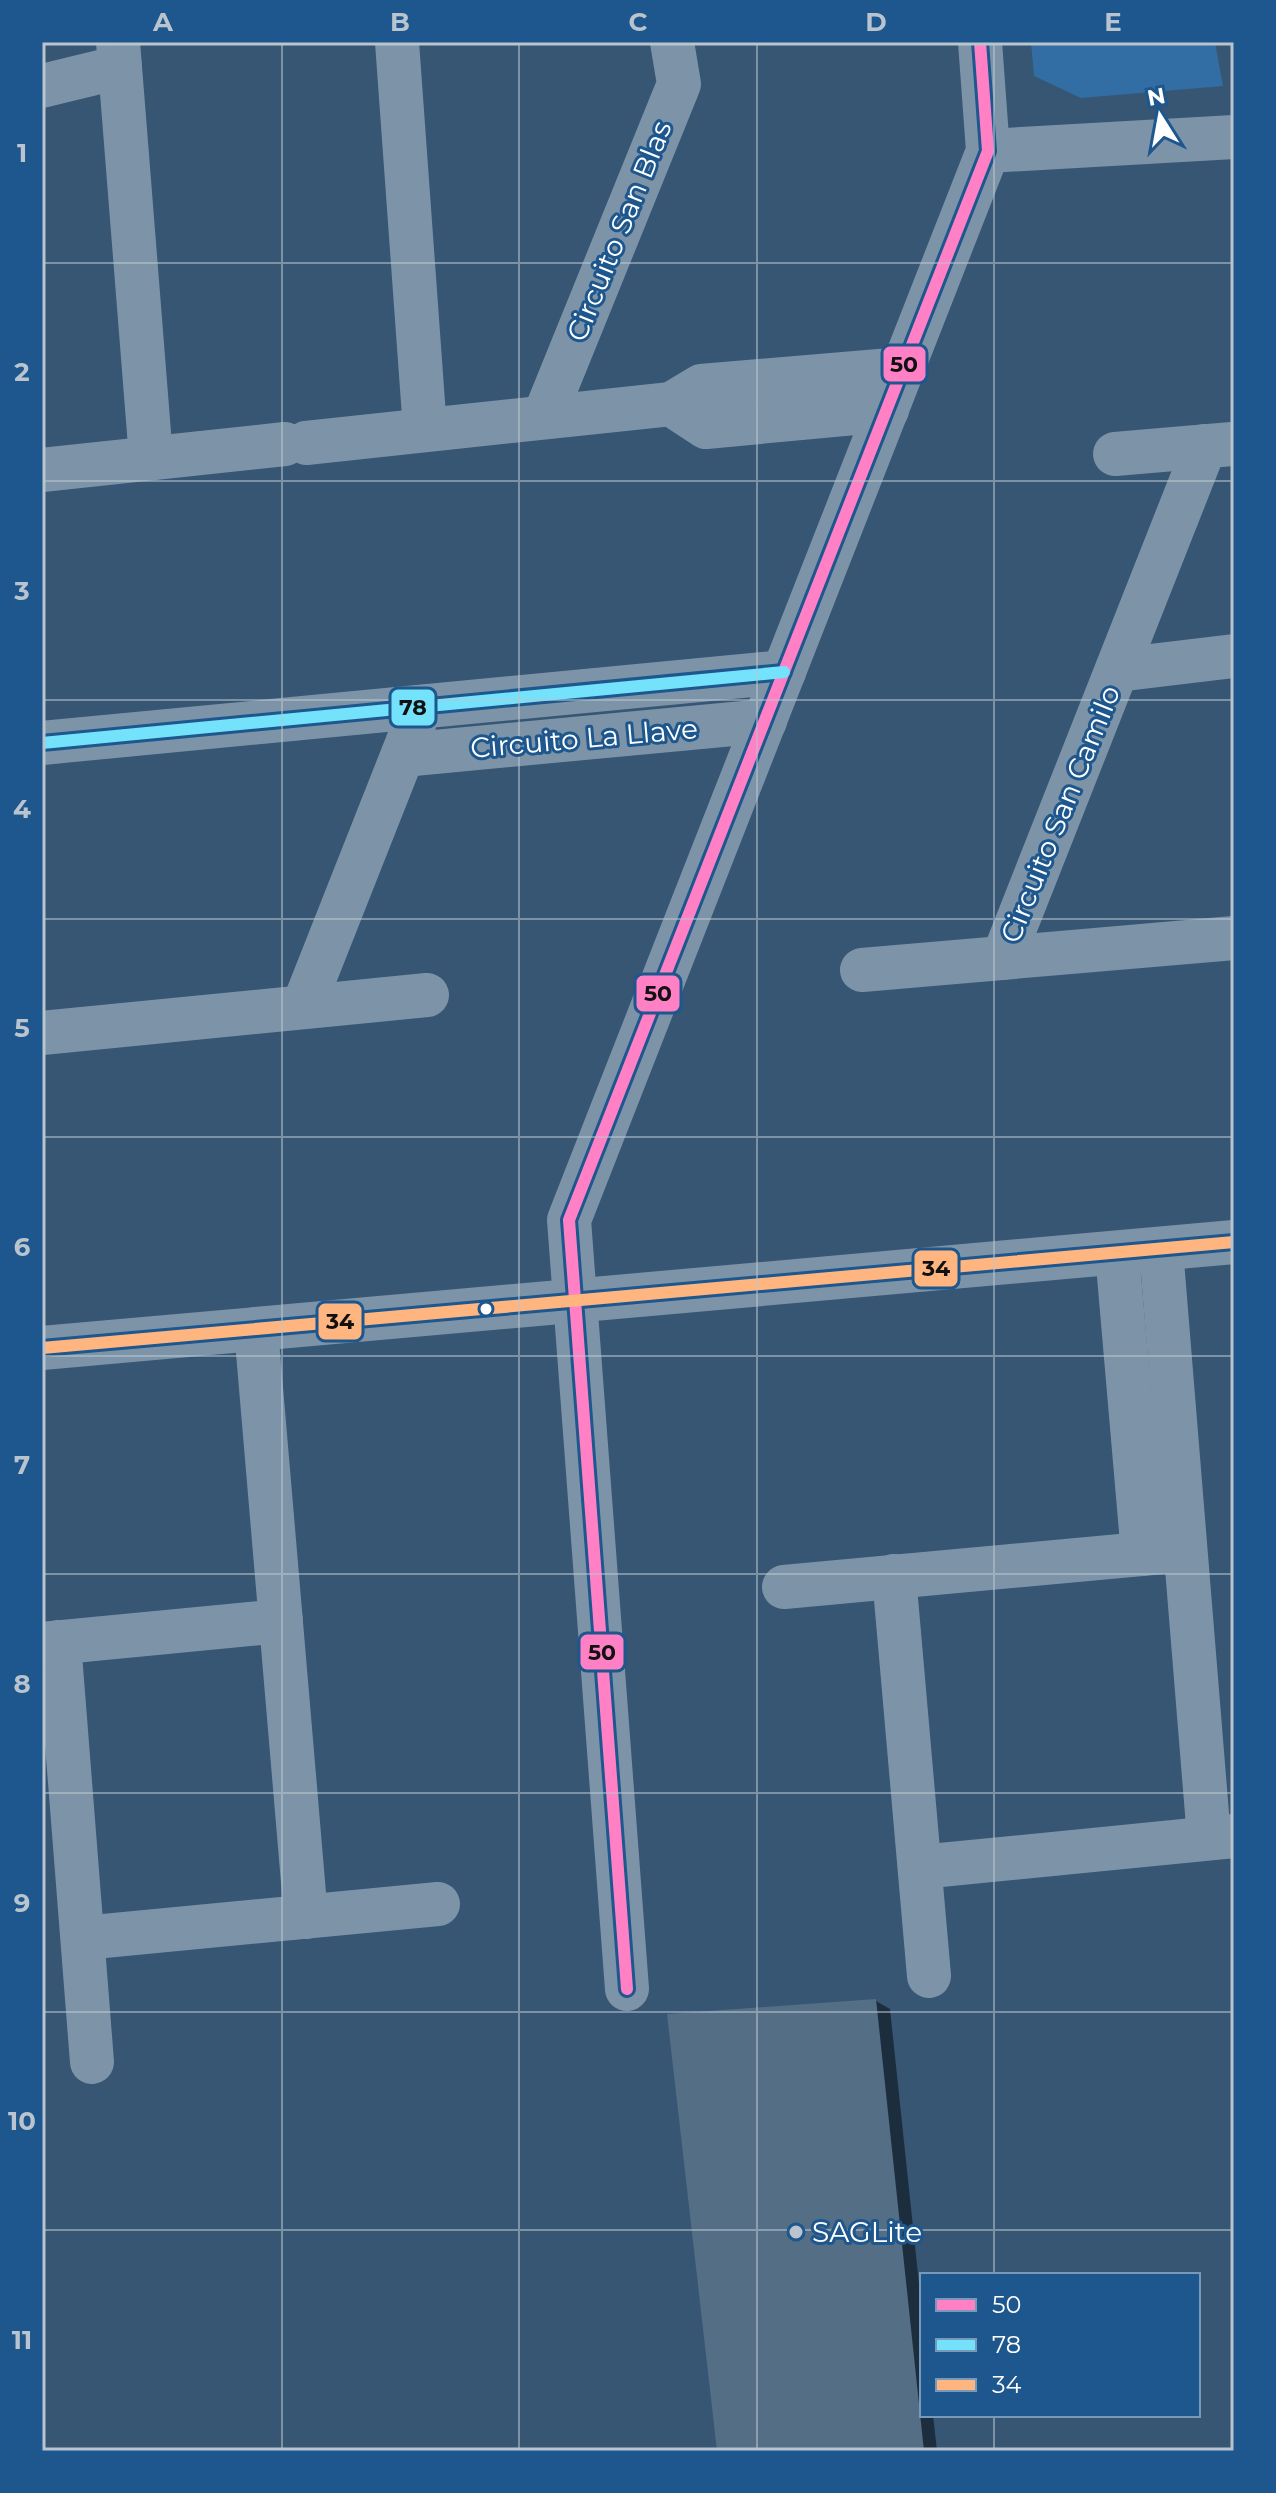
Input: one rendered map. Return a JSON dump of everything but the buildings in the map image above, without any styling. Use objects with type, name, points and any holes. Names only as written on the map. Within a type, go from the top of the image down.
[{"type":"street","points":[[397,42],[425,430]]},
{"type":"street","name":"Circuito San Blas","points":[[544,417],[679,84],[672,42]]},
{"type":"street","points":[[627,1989],[569,1220],[988,151],[980,42]]},
{"type":"street","points":[[42,86],[119,54],[151,458]]},
{"type":"street","points":[[988,151],[1234,137]]},
{"type":"street","points":[[42,470],[671,404],[701,386],[903,369]]},
{"type":"street","points":[[671,404],[706,427],[887,410]]},
{"type":"street","name":"Circuito San Camilo","points":[[1003,958],[1117,670],[1220,445],[1115,454]]},
{"type":"street","name":"Circuito San Camilo","points":[[1117,670],[1234,656]]},
{"type":"street","name":"Circuito La Llave","points":[[42,743],[784,672]]},
{"type":"street","points":[[303,1007],[422,707]]},
{"type":"street","name":"Circuito La Llave","points":[[403,755],[765,721]]},
{"type":"street","name":"Circuito San Camilo","points":[[862,970],[1234,938]]},
{"type":"street","points":[[42,1033],[427,995]]},
{"type":"street","points":[[42,1348],[1234,1242]]},
{"type":"street","points":[[920,1867],[1222,1837],[1185,1550],[1161,1249]]},
{"type":"street","points":[[1117,1253],[1143,1554]]},
{"type":"street","points":[[256,1329],[306,1917]]},
{"type":"street","points":[[784,1587],[1185,1550]]},
{"type":"street","points":[[894,1576],[929,1976]]},
{"type":"street","points":[[92,2062],[83,1938],[50,1643],[281,1621]]},
{"type":"street","points":[[83,1938],[438,1904]]},
{"type":"shaded area","points":[[1031,42],[1215,42],[1223,86],[1081,98],[1034,76]]},
{"type":"transit line","name":"50","points":[[627,1989],[569,1220],[988,151],[980,42]]},
{"type":"transit line","name":"78","points":[[42,743],[784,672]]},
{"type":"transit line","name":"34","points":[[42,1348],[1234,1242]]},
{"type":"place","name":"SAGLite","points":[[796,2232]]}]
